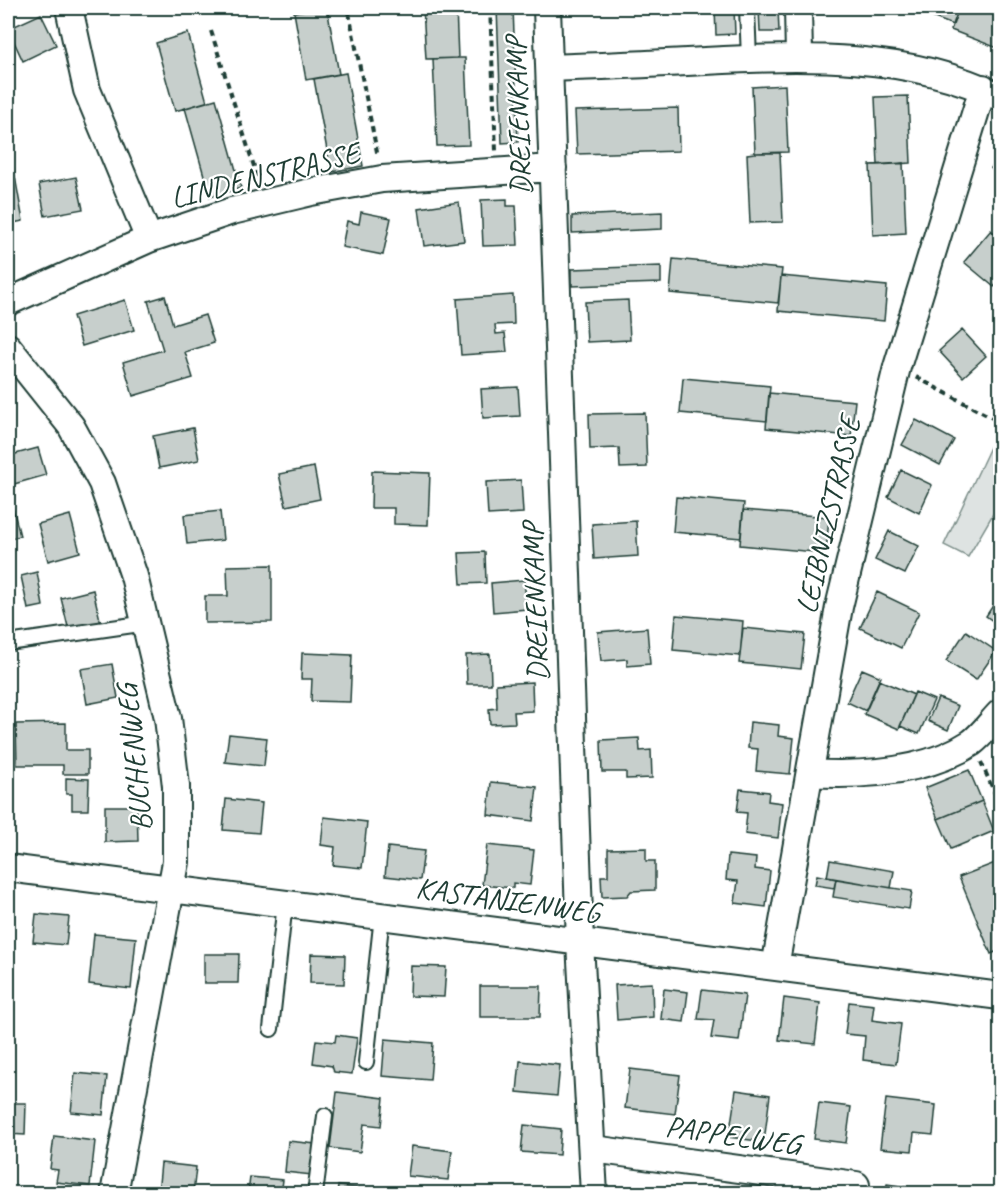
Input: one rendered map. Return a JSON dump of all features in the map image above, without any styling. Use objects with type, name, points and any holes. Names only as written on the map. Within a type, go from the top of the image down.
[{"type":"street","points":[[69,8],[87,90],[149,239]]},
{"type":"street","name":"DREIENKAMP","points":[[547,8],[580,943],[594,1194]]},
{"type":"street","points":[[798,8],[799,56]]},
{"type":"street","points":[[550,68],[799,56],[840,58],[939,73],[992,92]]},
{"type":"street","name":"LEIBNIZSTRASSE","points":[[775,967],[839,607],[897,367],[992,92]]},
{"type":"street","name":"LINDENSTRASSE","points":[[8,302],[149,239],[266,203],[382,179],[553,168]]},
{"type":"street","name":"BUCHENWEG","points":[[8,347],[71,426],[102,483],[134,576],[168,718],[176,786],[176,862],[114,1194]]},
{"type":"street","points":[[810,773],[859,776],[908,767],[940,757],[972,742],[1000,713]]},
{"type":"street","name":"KASTANIENWEG","points":[[8,868],[173,887],[580,943],[1000,996]]},
{"type":"street","name":"PAPPELWEG","points":[[592,1149],[856,1185],[856,1194]]},
{"type":"lane","points":[[747,8],[749,59]]},
{"type":"lane","points":[[8,643],[147,623]]},
{"type":"lane","points":[[271,1029],[285,903]]},
{"type":"lane","points":[[366,1062],[382,916]]},
{"type":"lane","points":[[315,1194],[325,1116]]},
{"type":"path","points":[[490,8],[497,171]]},
{"type":"path","points":[[349,13],[382,179]]},
{"type":"path","points":[[211,31],[266,203]]},
{"type":"path","points":[[897,367],[1000,422]]},
{"type":"path","points":[[972,742],[1000,804]]},
{"type":"shaded area","points":[[1000,426],[1000,502],[968,557],[944,545]]},
{"type":"building","points":[[327,8],[339,74],[306,80],[294,12]]},
{"type":"building","points":[[423,8],[456,8],[458,58],[426,59]]},
{"type":"building","points":[[497,8],[513,8],[518,142],[502,143]]},
{"type":"building","points":[[715,8],[734,8],[735,34],[716,35]]},
{"type":"building","points":[[759,8],[778,8],[779,32],[760,32]]},
{"type":"building","points":[[908,8],[959,8],[953,25]]},
{"type":"building","points":[[959,8],[1000,9],[1000,49],[951,30]]},
{"type":"building","points":[[41,14],[56,45],[23,61],[8,29]]},
{"type":"building","points":[[188,33],[207,102],[175,111],[156,43]]},
{"type":"building","points":[[465,58],[469,145],[437,146],[433,59]]},
{"type":"building","points":[[346,73],[363,166],[331,172],[314,79]]},
{"type":"building","points":[[785,85],[788,152],[755,153],[752,87]]},
{"type":"building","points":[[908,96],[911,163],[878,165],[875,97]]},
{"type":"building","points":[[216,99],[241,188],[210,197],[185,108]]},
{"type":"building","points":[[678,108],[679,151],[577,154],[575,111]]},
{"type":"building","points":[[780,153],[783,222],[750,223],[747,154]]},
{"type":"building","points":[[11,154],[23,221],[8,224],[8,155]]},
{"type":"building","points":[[1000,160],[1000,180],[991,168]]},
{"type":"building","points":[[903,163],[906,233],[873,235],[870,165]]},
{"type":"building","points":[[76,177],[83,209],[45,216],[39,184]]},
{"type":"building","points":[[507,199],[507,206],[516,206],[518,245],[483,246],[481,200]]},
{"type":"building","points":[[459,202],[464,241],[424,246],[419,208]]},
{"type":"building","points":[[361,212],[391,218],[383,255],[342,247],[347,221],[359,224]]},
{"type":"building","points":[[662,212],[662,229],[572,233],[572,216]]},
{"type":"building","points":[[991,230],[1000,238],[1000,280],[994,287],[964,262]]},
{"type":"building","points":[[673,259],[782,269],[778,303],[670,293]]},
{"type":"building","points":[[661,266],[661,283],[572,286],[572,269]]},
{"type":"building","points":[[781,276],[887,286],[884,321],[778,311]]},
{"type":"building","points":[[513,295],[514,324],[495,325],[496,334],[505,333],[507,352],[461,355],[457,299]]},
{"type":"building","points":[[165,296],[173,325],[205,315],[214,343],[185,352],[193,378],[133,396],[123,362],[163,350],[148,301]]},
{"type":"building","points":[[125,300],[134,330],[82,346],[73,316]]},
{"type":"building","points":[[628,300],[630,340],[587,342],[585,302]]},
{"type":"building","points":[[962,330],[986,356],[963,377],[939,351]]},
{"type":"building","points":[[683,378],[770,386],[767,421],[680,413]]},
{"type":"building","points":[[518,387],[520,416],[483,418],[481,389]]},
{"type":"building","points":[[769,393],[855,401],[851,436],[766,428]]},
{"type":"building","points":[[645,413],[647,467],[620,468],[619,448],[590,449],[589,414]]},
{"type":"building","points":[[916,420],[954,440],[940,465],[902,445]]},
{"type":"building","points":[[193,428],[199,460],[159,468],[153,436]]},
{"type":"building","points":[[38,448],[46,475],[14,484],[8,456]]},
{"type":"building","points":[[314,467],[320,499],[286,506],[279,474]]},
{"type":"building","points":[[901,470],[932,485],[919,513],[888,497]]},
{"type":"building","points":[[372,471],[430,473],[428,525],[394,524],[394,508],[371,508]]},
{"type":"building","points":[[521,480],[523,513],[488,515],[486,482]]},
{"type":"building","points":[[676,497],[744,503],[741,538],[673,532]]},
{"type":"building","points":[[12,504],[20,536],[8,539],[8,506]]},
{"type":"building","points":[[743,510],[829,517],[826,553],[740,545]]},
{"type":"building","points":[[220,511],[223,540],[187,544],[184,515]]},
{"type":"building","points":[[70,515],[80,552],[48,561],[38,524]]},
{"type":"building","points":[[636,521],[638,556],[594,559],[592,524]]},
{"type":"building","points":[[889,531],[919,546],[905,574],[875,560]]},
{"type":"building","points":[[485,552],[486,583],[461,584],[459,553]]},
{"type":"building","points":[[272,565],[272,622],[205,623],[205,596],[228,596],[227,566]]},
{"type":"building","points":[[37,572],[43,606],[28,609],[21,576]]},
{"type":"building","points":[[524,580],[527,609],[493,612],[491,583]]},
{"type":"building","points":[[93,590],[101,624],[69,631],[61,598]]},
{"type":"building","points":[[877,592],[919,612],[901,648],[860,628]]},
{"type":"building","points":[[1000,595],[1000,626],[986,616]]},
{"type":"building","points":[[676,615],[743,621],[740,656],[673,650]]},
{"type":"building","points":[[647,628],[650,664],[627,666],[627,659],[601,661],[598,632]]},
{"type":"building","points":[[743,628],[805,634],[801,669],[739,663]]},
{"type":"building","points":[[966,631],[996,651],[976,680],[946,661]]},
{"type":"building","points":[[302,653],[352,655],[350,702],[311,701],[312,679],[301,679]]},
{"type":"building","points":[[490,654],[491,684],[467,684],[466,655]]},
{"type":"building","points":[[112,664],[118,698],[87,704],[81,669]]},
{"type":"building","points":[[862,669],[881,677],[866,711],[847,702]]},
{"type":"building","points":[[879,680],[914,695],[899,729],[864,714]]},
{"type":"building","points":[[532,682],[533,711],[514,712],[515,723],[490,724],[489,709],[497,708],[496,684]]},
{"type":"building","points":[[915,692],[934,700],[919,734],[900,726]]},
{"type":"building","points":[[938,698],[958,706],[948,730],[928,721]]},
{"type":"building","points":[[750,722],[779,725],[778,736],[794,738],[790,774],[756,771],[758,749],[748,748]]},
{"type":"building","points":[[66,723],[66,750],[88,750],[88,774],[63,774],[63,765],[17,765],[16,724]]},
{"type":"building","points":[[229,734],[267,738],[264,766],[225,762]]},
{"type":"building","points":[[639,738],[640,751],[651,750],[652,778],[626,779],[626,772],[602,772],[601,740]]},
{"type":"building","points":[[969,770],[982,801],[938,819],[925,788]]},
{"type":"building","points":[[66,778],[89,779],[88,810],[72,810],[72,794],[66,794]]},
{"type":"building","points":[[491,782],[537,787],[533,821],[488,815]]},
{"type":"building","points":[[740,789],[769,792],[768,801],[782,803],[778,838],[745,834],[747,813],[737,812]]},
{"type":"building","points":[[226,799],[262,803],[259,833],[223,830]]},
{"type":"building","points":[[982,801],[994,831],[951,849],[938,819]]},
{"type":"building","points":[[105,806],[137,806],[138,841],[105,842]]},
{"type":"building","points":[[324,817],[367,822],[362,868],[333,865],[335,847],[321,845]]},
{"type":"building","points":[[487,845],[534,850],[530,885],[513,883],[513,888],[482,885]]},
{"type":"building","points":[[388,847],[424,851],[420,880],[385,876]]},
{"type":"building","points":[[646,848],[646,861],[655,861],[655,890],[631,891],[627,896],[602,897],[601,876],[608,876],[608,849]]},
{"type":"building","points":[[728,855],[756,858],[755,869],[770,871],[766,907],[735,903],[738,881],[726,880]]},
{"type":"building","points":[[830,860],[894,871],[891,888],[827,877]]},
{"type":"building","points":[[1000,861],[1000,950],[991,954],[959,877]]},
{"type":"building","points":[[817,875],[836,879],[834,888],[815,885]]},
{"type":"building","points":[[836,879],[912,891],[909,909],[833,897]]},
{"type":"building","points":[[36,914],[69,917],[66,945],[33,942]]},
{"type":"building","points":[[94,934],[136,938],[131,989],[89,984]]},
{"type":"building","points":[[204,954],[239,954],[238,983],[204,983]]},
{"type":"building","points":[[311,954],[345,955],[344,984],[310,983]]},
{"type":"building","points":[[411,966],[446,967],[444,997],[410,996]]},
{"type":"building","points":[[652,983],[653,1017],[617,1020],[615,985]]},
{"type":"building","points":[[480,986],[541,986],[540,1017],[480,1017]]},
{"type":"building","points":[[664,989],[688,992],[684,1022],[661,1019]]},
{"type":"building","points":[[702,990],[745,995],[739,1041],[711,1038],[714,1020],[698,1019]]},
{"type":"building","points":[[784,998],[820,1003],[815,1044],[779,1040]]},
{"type":"building","points":[[849,1002],[874,1005],[872,1020],[901,1024],[896,1064],[863,1060],[865,1036],[845,1034]]},
{"type":"building","points":[[336,1035],[357,1038],[352,1074],[334,1072],[332,1066],[313,1063],[316,1040],[335,1042]]},
{"type":"building","points":[[385,1039],[433,1043],[430,1080],[382,1076]]},
{"type":"building","points":[[520,1061],[560,1065],[557,1096],[517,1092]]},
{"type":"building","points":[[630,1069],[680,1075],[675,1114],[625,1108]]},
{"type":"building","points":[[75,1073],[107,1076],[103,1115],[71,1112]]},
{"type":"building","points":[[736,1090],[770,1095],[764,1142],[729,1137]]},
{"type":"building","points":[[337,1092],[384,1098],[381,1126],[364,1124],[360,1152],[330,1148]]},
{"type":"building","points":[[886,1099],[936,1105],[933,1135],[914,1133],[912,1151],[880,1148]]},
{"type":"building","points":[[8,1103],[26,1103],[25,1135],[8,1134]]},
{"type":"building","points":[[819,1103],[851,1107],[846,1143],[814,1139]]},
{"type":"building","points":[[524,1125],[561,1129],[559,1155],[521,1152]]},
{"type":"building","points":[[54,1136],[95,1141],[90,1186],[56,1182],[58,1170],[50,1169]]},
{"type":"building","points":[[288,1141],[316,1144],[312,1175],[285,1172]]},
{"type":"building","points":[[412,1146],[452,1151],[448,1180],[408,1176]]},
{"type":"building","points":[[161,1163],[196,1167],[193,1194],[158,1194]]},
{"type":"building","points":[[250,1177],[283,1180],[281,1194],[248,1194]]},
{"type":"building","points":[[887,1184],[927,1190],[927,1194],[885,1194]]},
{"type":"building","points":[[338,1186],[370,1189],[370,1194],[337,1194]]}]
